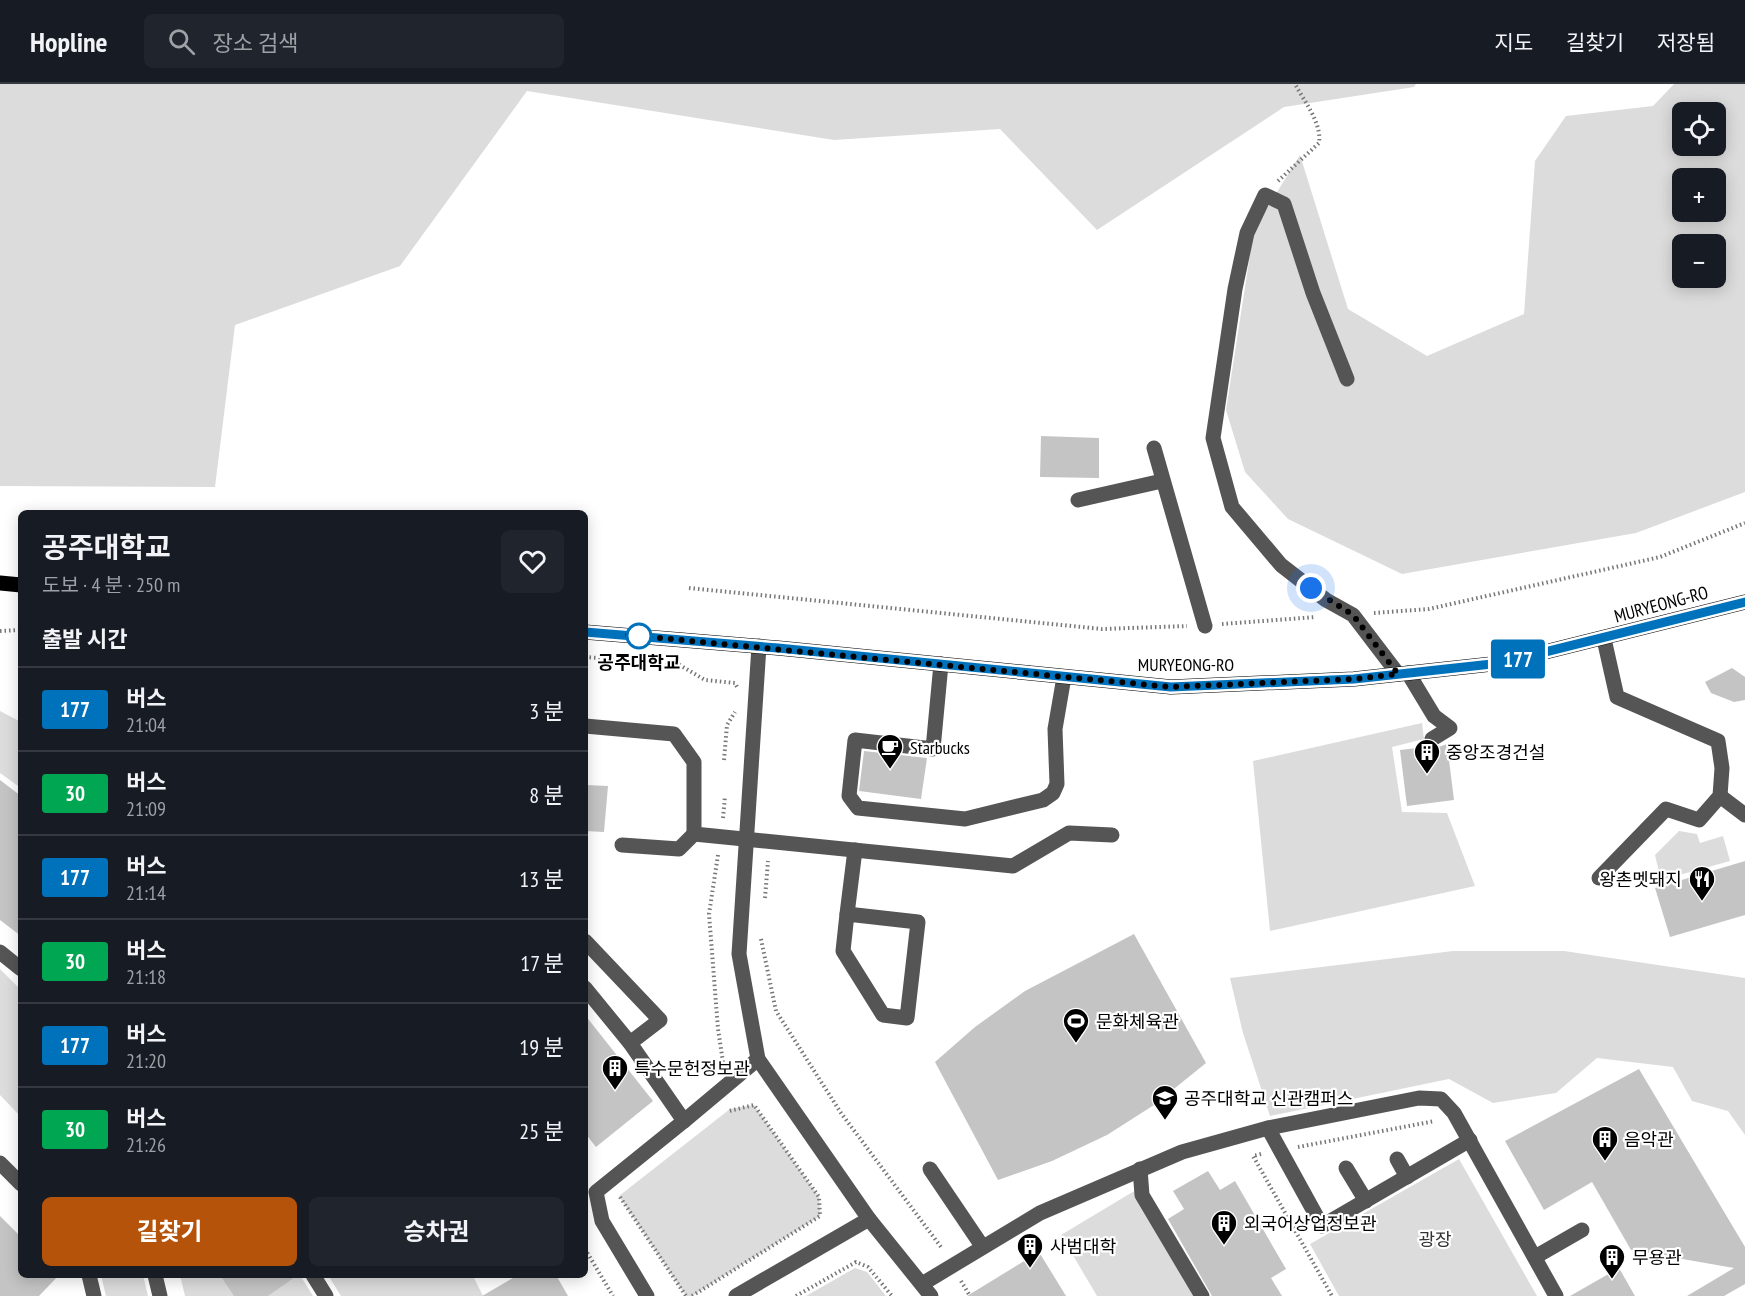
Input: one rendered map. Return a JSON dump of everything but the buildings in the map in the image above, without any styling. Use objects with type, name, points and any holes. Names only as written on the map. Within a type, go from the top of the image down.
[{"type":"main road","points":[[0,583],[18,585]]},
{"type":"main road","name":"MURYEONG-RO","points":[[588,632],[759,646],[1171,687],[1354,679],[1501,663],[1745,602]]},
{"type":"street","points":[[1347,379],[1313,293],[1284,204],[1265,195],[1247,232],[1234,289],[1213,438],[1232,507],[1281,565],[1326,600],[1353,615],[1403,674],[1434,716],[1450,728],[1432,739]]},
{"type":"street","points":[[1154,448],[1205,626]]},
{"type":"street","points":[[1078,500],[1162,481]]},
{"type":"street","points":[[1599,878],[1666,809],[1699,820],[1720,796],[1722,768],[1718,741],[1617,697],[1604,639]]},
{"type":"street","points":[[759,646],[739,954],[758,1059],[869,1219],[926,1290],[982,1246],[1040,1213],[1182,1152],[1268,1128],[1419,1098],[1440,1099],[1454,1113],[1556,1296]]},
{"type":"street","points":[[941,664],[933,749],[855,740],[852,744],[849,796],[858,808],[965,819],[1043,801],[1053,793],[1057,784],[1055,729],[1064,676]]},
{"type":"street","points":[[588,726],[675,734],[694,762],[694,834],[679,849],[622,845]]},
{"type":"street","points":[[1720,796],[1745,815]]},
{"type":"street","points":[[694,834],[1013,866],[1069,833],[1112,835]]},
{"type":"street","points":[[847,914],[918,922],[907,1018],[883,1015],[843,951],[847,914],[855,850]]},
{"type":"street","points":[[588,943],[660,1020],[630,1043]]},
{"type":"street","points":[[0,952],[18,967]]},
{"type":"street","points":[[588,992],[630,1043],[684,1121]]},
{"type":"street","points":[[647,1296],[602,1221],[596,1192],[758,1059]]},
{"type":"street","points":[[1268,1128],[1322,1226],[1470,1140]]},
{"type":"street","points":[[1397,1159],[1407,1177]]},
{"type":"street","points":[[0,1163],[18,1181]]},
{"type":"street","points":[[1346,1168],[1365,1201]]},
{"type":"street","points":[[930,1169],[982,1246]]},
{"type":"street","points":[[1140,1169],[1142,1195],[1202,1296]]},
{"type":"street","points":[[736,1296],[869,1219]]},
{"type":"street","points":[[1535,1257],[1582,1230]]},
{"type":"street","points":[[90,1278],[94,1296]]},
{"type":"street","points":[[156,1278],[160,1296]]},
{"type":"street","points":[[315,1278],[326,1296]]},
{"type":"path","points":[[1265,195],[1297,160],[1318,143],[1320,134],[1316,122],[1295,84]]},
{"type":"path","points":[[1353,615],[1429,609],[1660,557],[1745,523]]},
{"type":"path","points":[[689,588],[1102,628],[1205,626],[1319,617]]},
{"type":"path","points":[[0,631],[18,630]]},
{"type":"path","points":[[588,657],[678,664],[705,680],[735,683],[739,692]]},
{"type":"path","points":[[724,760],[727,725],[737,708]]},
{"type":"path","points":[[723,1063],[718,1029],[710,914],[725,796]]},
{"type":"path","points":[[764,908],[769,842]]},
{"type":"path","points":[[762,930],[761,941],[776,1011],[841,1113],[941,1247]]},
{"type":"path","points":[[692,1296],[820,1216],[819,1197],[754,1106],[730,1109],[721,1117]]},
{"type":"path","points":[[629,1189],[619,1196],[686,1296]]},
{"type":"path","points":[[588,1254],[613,1296]]},
{"type":"path","points":[[796,1296],[856,1262],[868,1267],[892,1296]]},
{"type":"path","points":[[960,1281],[970,1296]]},
{"type":"path","points":[[1326,1287],[1332,1296]]},
{"type":"green space","points":[[0,84],[1416,84],[1414,87],[1284,107],[1097,230],[1000,129],[834,140],[527,91],[400,266],[235,325],[215,487],[0,486]]},
{"type":"green space","points":[[1674,84],[1745,84],[1745,492],[1636,533],[1402,574],[1288,519],[1245,472],[1226,410],[1254,229],[1300,155],[1348,309],[1427,356],[1524,314],[1535,161],[1566,116],[1653,106]]},
{"type":"green space","points":[[0,711],[18,720],[18,786],[0,773]]},
{"type":"green space","points":[[1422,723],[1424,739],[1392,747],[1402,812],[1447,813],[1475,886],[1270,931],[1253,761]]},
{"type":"green space","points":[[1679,831],[1697,834],[1700,843],[1723,836],[1730,861],[1661,880],[1655,855]]},
{"type":"green space","points":[[1453,951],[1564,951],[1745,978],[1745,1135],[1728,1111],[1692,1101],[1673,1067],[1597,1058],[1556,1093],[1493,1103],[1449,1079],[1270,1116],[1243,1033],[1230,978]]},
{"type":"green space","points":[[0,969],[18,987],[18,1114],[0,1095]]},
{"type":"green space","points":[[754,1105],[819,1197],[820,1216],[692,1296],[686,1296],[619,1196],[730,1109]]},
{"type":"green space","name":"광장","points":[[1459,1159],[1537,1296],[1339,1296],[1310,1244]]},
{"type":"green space","points":[[1136,1190],[1198,1296],[1097,1296],[1061,1235]]},
{"type":"green space","points":[[855,1268],[867,1272],[886,1296],[806,1296]]},
{"type":"green space","points":[[102,1278],[144,1278],[148,1296],[106,1296]]},
{"type":"green space","points":[[181,1278],[302,1278],[313,1296],[185,1296]]},
{"type":"green space","points":[[330,1278],[474,1278],[483,1296],[341,1296]]},
{"type":"bus line","name":"177","points":[[588,632],[778,648],[1171,687],[1354,679],[1501,663],[1745,602]]},
{"type":"place","name":"공주대학교","points":[[639,636]]},
{"type":"place","name":"Starbucks","points":[[890,770]]},
{"type":"place","name":"중앙조경건설","points":[[1427,775]]},
{"type":"place","name":"왕촌멧돼지","points":[[1702,902]]},
{"type":"place","name":"문화체육관","points":[[1076,1044]]},
{"type":"place","name":"특수문헌정보관","points":[[615,1091]]},
{"type":"place","name":"공주대학교 신관캠퍼스","points":[[1165,1121]]},
{"type":"place","name":"음악관","points":[[1605,1162]]},
{"type":"place","name":"외국어상업정보관","points":[[1224,1246]]},
{"type":"place","name":"사범대학","points":[[1030,1269]]},
{"type":"place","name":"무용관","points":[[1612,1280]]},
{"type":"route","points":[[639,636],[628,635],[1171,687],[1354,679],[1398,674],[1353,615],[1326,600],[1311,588]]}]
